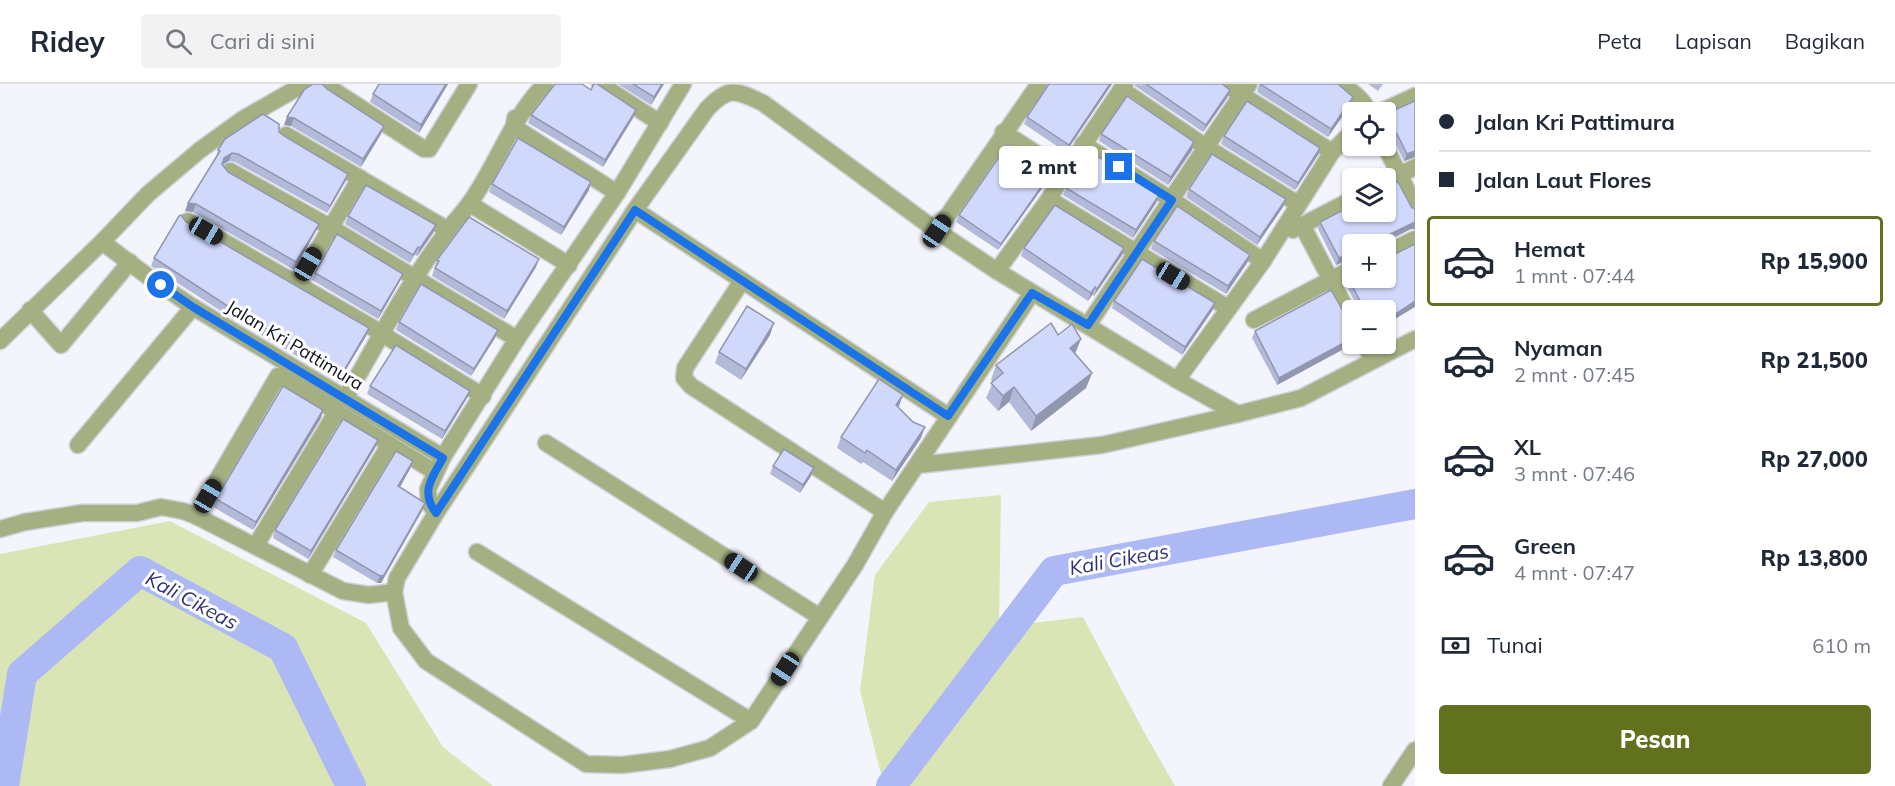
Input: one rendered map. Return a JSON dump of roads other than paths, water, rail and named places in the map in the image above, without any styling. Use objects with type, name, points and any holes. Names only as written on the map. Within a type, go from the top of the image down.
[{"type":"street","points":[[0,341],[148,194],[200,150],[243,119],[304,84]]},
{"type":"street","points":[[326,84],[424,149],[429,149],[469,84]]},
{"type":"street","points":[[514,127],[516,115],[530,84]]},
{"type":"street","points":[[256,545],[342,404],[378,331],[448,230],[470,204],[514,127],[536,93],[545,84]]},
{"type":"street","points":[[600,84],[660,123]]},
{"type":"street","points":[[436,513],[429,503],[428,489],[439,465],[517,339],[617,193],[683,84]]},
{"type":"street","points":[[937,231],[1039,84]]},
{"type":"street","points":[[1225,84],[1245,90],[1332,152]]},
{"type":"street","points":[[1341,84],[1362,102]]},
{"type":"street","points":[[998,271],[1049,199],[1123,86],[1206,147],[1298,204]]},
{"type":"street","points":[[1088,325],[1245,90]]},
{"type":"street","points":[[1032,293],[948,416],[918,465],[885,512],[855,565],[751,721],[710,748],[670,759],[622,765],[586,764],[426,661],[401,628],[394,592],[397,578],[436,513],[635,210],[707,109],[720,95],[732,91],[763,103],[937,231],[1032,293],[1238,414]]},
{"type":"street","points":[[1396,105],[1415,96]]},
{"type":"street","points":[[514,127],[617,193]]},
{"type":"street","points":[[1004,132],[1065,172]]},
{"type":"street","points":[[286,135],[448,230]]},
{"type":"street","points":[[1177,380],[1263,261],[1332,152],[1342,142]]},
{"type":"street","points":[[1083,144],[1263,261]]},
{"type":"street","points":[[1396,177],[1415,167]]},
{"type":"street","points":[[230,171],[330,227],[517,339]]},
{"type":"street","points":[[298,283],[360,178]]},
{"type":"street","points":[[1396,183],[1415,206]]},
{"type":"street","points":[[1049,199],[1228,308]]},
{"type":"street","points":[[470,204],[568,265]]},
{"type":"street","points":[[1275,240],[1342,205]]},
{"type":"street","points":[[635,210],[948,416]]},
{"type":"street","points":[[188,220],[298,283],[483,396]]},
{"type":"street","points":[[1302,225],[1342,301]]},
{"type":"street","points":[[1396,248],[1415,239]]},
{"type":"street","name":"Jalan Kri Pattimura","points":[[102,242],[193,307],[439,465]]},
{"type":"street","points":[[30,309],[61,345],[130,262]]},
{"type":"street","points":[[1254,320],[1342,273]]},
{"type":"street","points":[[742,281],[684,368],[684,378],[691,386],[885,512]]},
{"type":"street","points":[[78,445],[193,307]]},
{"type":"street","points":[[918,465],[1102,445],[1238,414],[1301,398],[1415,339]]},
{"type":"street","points":[[1370,354],[1373,360]]},
{"type":"street","points":[[196,516],[278,376],[342,404],[390,444],[439,465]]},
{"type":"street","points":[[546,442],[820,618]]},
{"type":"street","points":[[310,575],[390,444]]},
{"type":"street","points":[[0,529],[25,522],[82,513],[137,513],[161,507],[196,516],[343,591],[369,595],[394,592]]},
{"type":"street","points":[[477,552],[751,721]]},
{"type":"street","points":[[1391,786],[1415,750]]},
{"type":"waterway","name":"Kali Cikeas","points":[[891,786],[1054,571],[1415,504]]},
{"type":"waterway","name":"Kali Cikeas","points":[[4,786],[22,674],[140,571],[283,648],[351,786]]}]
